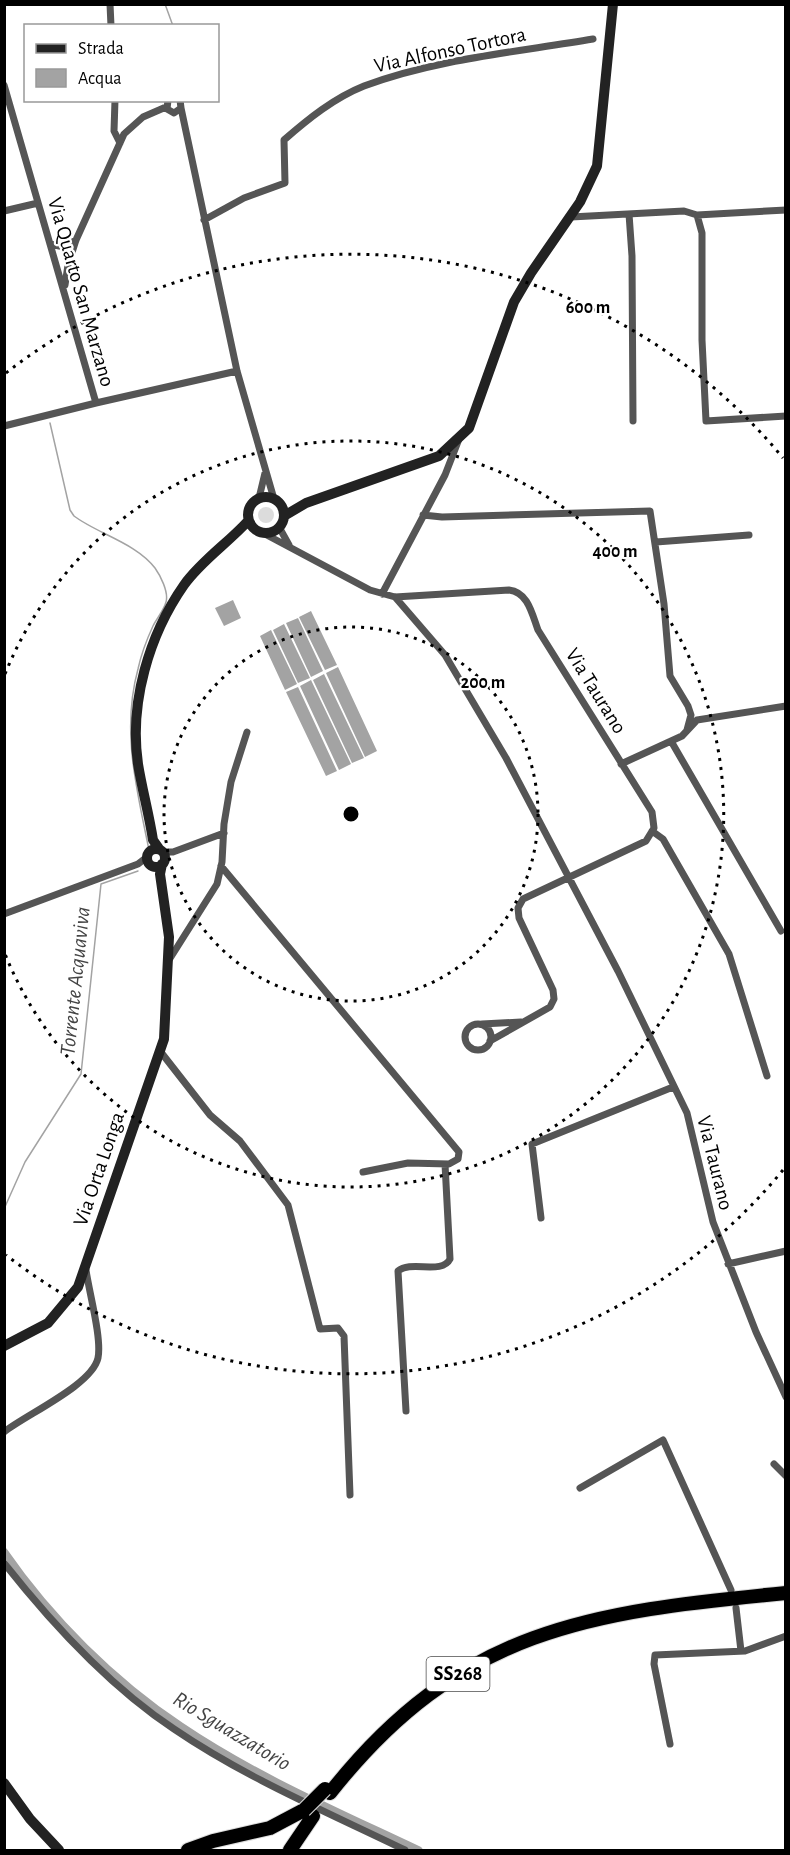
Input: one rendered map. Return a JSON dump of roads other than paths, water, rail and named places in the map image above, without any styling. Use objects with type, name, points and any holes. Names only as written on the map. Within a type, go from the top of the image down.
[{"type":"highway","name":"SS268","points":[[290,1851],[308,1813],[374,1742],[414,1706],[459,1673],[500,1651],[557,1628],[628,1611],[786,1593]]},
{"type":"highway","name":"SS268","points":[[188,1851],[213,1841],[270,1828],[308,1813]]},
{"type":"highway","name":"SS268","points":[[296,1851],[308,1813]]},
{"type":"street","points":[[110,4],[111,24]]},
{"type":"street","points":[[231,540],[272,532],[279,527],[284,516],[297,507],[439,456],[469,428],[514,302],[591,185],[597,166],[613,4]]},
{"type":"street","name":"Via Alfonso Tortora","points":[[204,220],[244,198],[285,183],[284,140],[322,109],[363,87],[436,66],[593,39]]},
{"type":"street","name":"Via Quarto San Marzano","points":[[4,85],[96,403],[237,371]]},
{"type":"street","points":[[115,102],[114,131],[120,143]]},
{"type":"street","points":[[169,107],[176,113],[181,104]]},
{"type":"street","points":[[181,104],[184,130],[237,371],[266,471],[284,516]]},
{"type":"street","points":[[169,107],[184,130]]},
{"type":"street","points":[[64,291],[68,265],[76,240],[124,134],[143,117],[169,107]]},
{"type":"street","points":[[4,211],[38,203]]},
{"type":"street","points":[[571,217],[684,211],[698,215],[786,210]]},
{"type":"street","points":[[629,214],[632,256],[633,421]]},
{"type":"street","points":[[698,215],[702,233],[702,340],[706,421],[786,416]]},
{"type":"street","points":[[50,244],[64,247],[76,240]]},
{"type":"street","points":[[4,426],[96,403]]},
{"type":"street","points":[[382,594],[445,475],[459,437]]},
{"type":"street","points":[[156,860],[138,762],[137,718],[144,676],[156,633],[184,584],[248,521],[250,505],[259,498],[266,471]]},
{"type":"street","points":[[259,498],[297,507]]},
{"type":"street","points":[[423,515],[442,517],[650,511],[653,517],[670,676],[691,715],[687,730]]},
{"type":"street","points":[[248,521],[261,533]]},
{"type":"street","points":[[279,527],[289,545]]},
{"type":"street","name":"Via Taurano","points":[[261,533],[289,545],[369,590],[382,594],[395,597],[509,590],[520,593],[538,630],[652,812],[652,831]]},
{"type":"street","points":[[656,542],[749,535]]},
{"type":"street","name":"Via Taurano","points":[[395,597],[445,655],[506,758],[618,970],[687,1113],[713,1222],[728,1264],[786,1397]]},
{"type":"street","points":[[621,764],[671,741],[697,720],[786,706]]},
{"type":"street","points":[[169,960],[217,884],[231,782],[247,732]]},
{"type":"street","points":[[671,741],[781,931]]},
{"type":"street","points":[[523,1022],[473,1024],[467,1030],[466,1042],[472,1048],[480,1049],[550,1007],[554,994],[519,918],[518,908],[523,899],[646,841],[652,831],[663,839],[725,946],[767,1076]]},
{"type":"street","points":[[4,914],[156,860],[224,833]]},
{"type":"street","name":"Via Orta Longa","points":[[4,1432],[74,1386],[94,1368],[98,1345],[86,1270],[160,1051],[167,1023],[169,938],[156,860]]},
{"type":"street","points":[[221,866],[459,1152],[458,1159],[445,1164],[408,1163],[363,1172]]},
{"type":"street","points":[[482,1024],[489,1029],[490,1041]]},
{"type":"street","points":[[160,1051],[210,1115],[240,1141],[288,1205],[320,1329],[338,1328],[344,1336],[350,1495]]},
{"type":"street","points":[[541,1218],[532,1144],[673,1087]]},
{"type":"street","points":[[406,1411],[398,1271],[405,1267],[443,1266],[450,1259],[445,1164]]},
{"type":"street","points":[[728,1264],[786,1251]]},
{"type":"street","points":[[4,1346],[48,1323],[73,1295],[86,1270]]},
{"type":"street","points":[[73,1295],[83,1290],[89,1293]]},
{"type":"street","points":[[580,1488],[663,1440],[731,1590]]},
{"type":"street","points":[[774,1464],[786,1476]]},
{"type":"street","points":[[4,1563],[39,1607],[94,1664],[174,1729],[259,1779],[405,1851]]},
{"type":"street","points":[[736,1608],[741,1651]]},
{"type":"street","points":[[670,1744],[654,1664],[655,1655],[741,1651],[786,1636]]},
{"type":"street","points":[[4,1783],[30,1819],[59,1851]]},
{"type":"water","points":[[233,600],[241,618],[224,626],[215,608]]},
{"type":"water","points":[[311,611],[337,665],[325,670],[299,617]]},
{"type":"water","points":[[298,618],[323,671],[311,677],[286,623]]},
{"type":"water","points":[[284,624],[310,678],[298,683],[273,630]]},
{"type":"water","points":[[271,630],[297,684],[285,690],[260,636]]},
{"type":"water","points":[[338,667],[377,751],[365,757],[326,673]]},
{"type":"water","points":[[324,674],[364,758],[352,763],[313,680]]},
{"type":"water","points":[[311,680],[351,764],[339,770],[300,686]]},
{"type":"water","points":[[298,687],[337,771],[326,776],[286,692]]},
{"type":"waterway","points":[[165,4],[172,24]]},
{"type":"waterway","name":"Torrente Acquaviva","points":[[50,423],[70,510],[74,516],[127,545],[147,559],[155,568],[165,589],[167,598],[165,605],[151,631],[139,664],[131,715],[136,783],[149,850]]},
{"type":"waterway","name":"Torrente Acquaviva","points":[[4,1209],[25,1162],[81,1074],[101,884],[138,871]]},
{"type":"waterway","name":"Rio Sguazzatorio","points":[[4,1551],[42,1601],[85,1647],[156,1708],[238,1761],[419,1850]]}]
